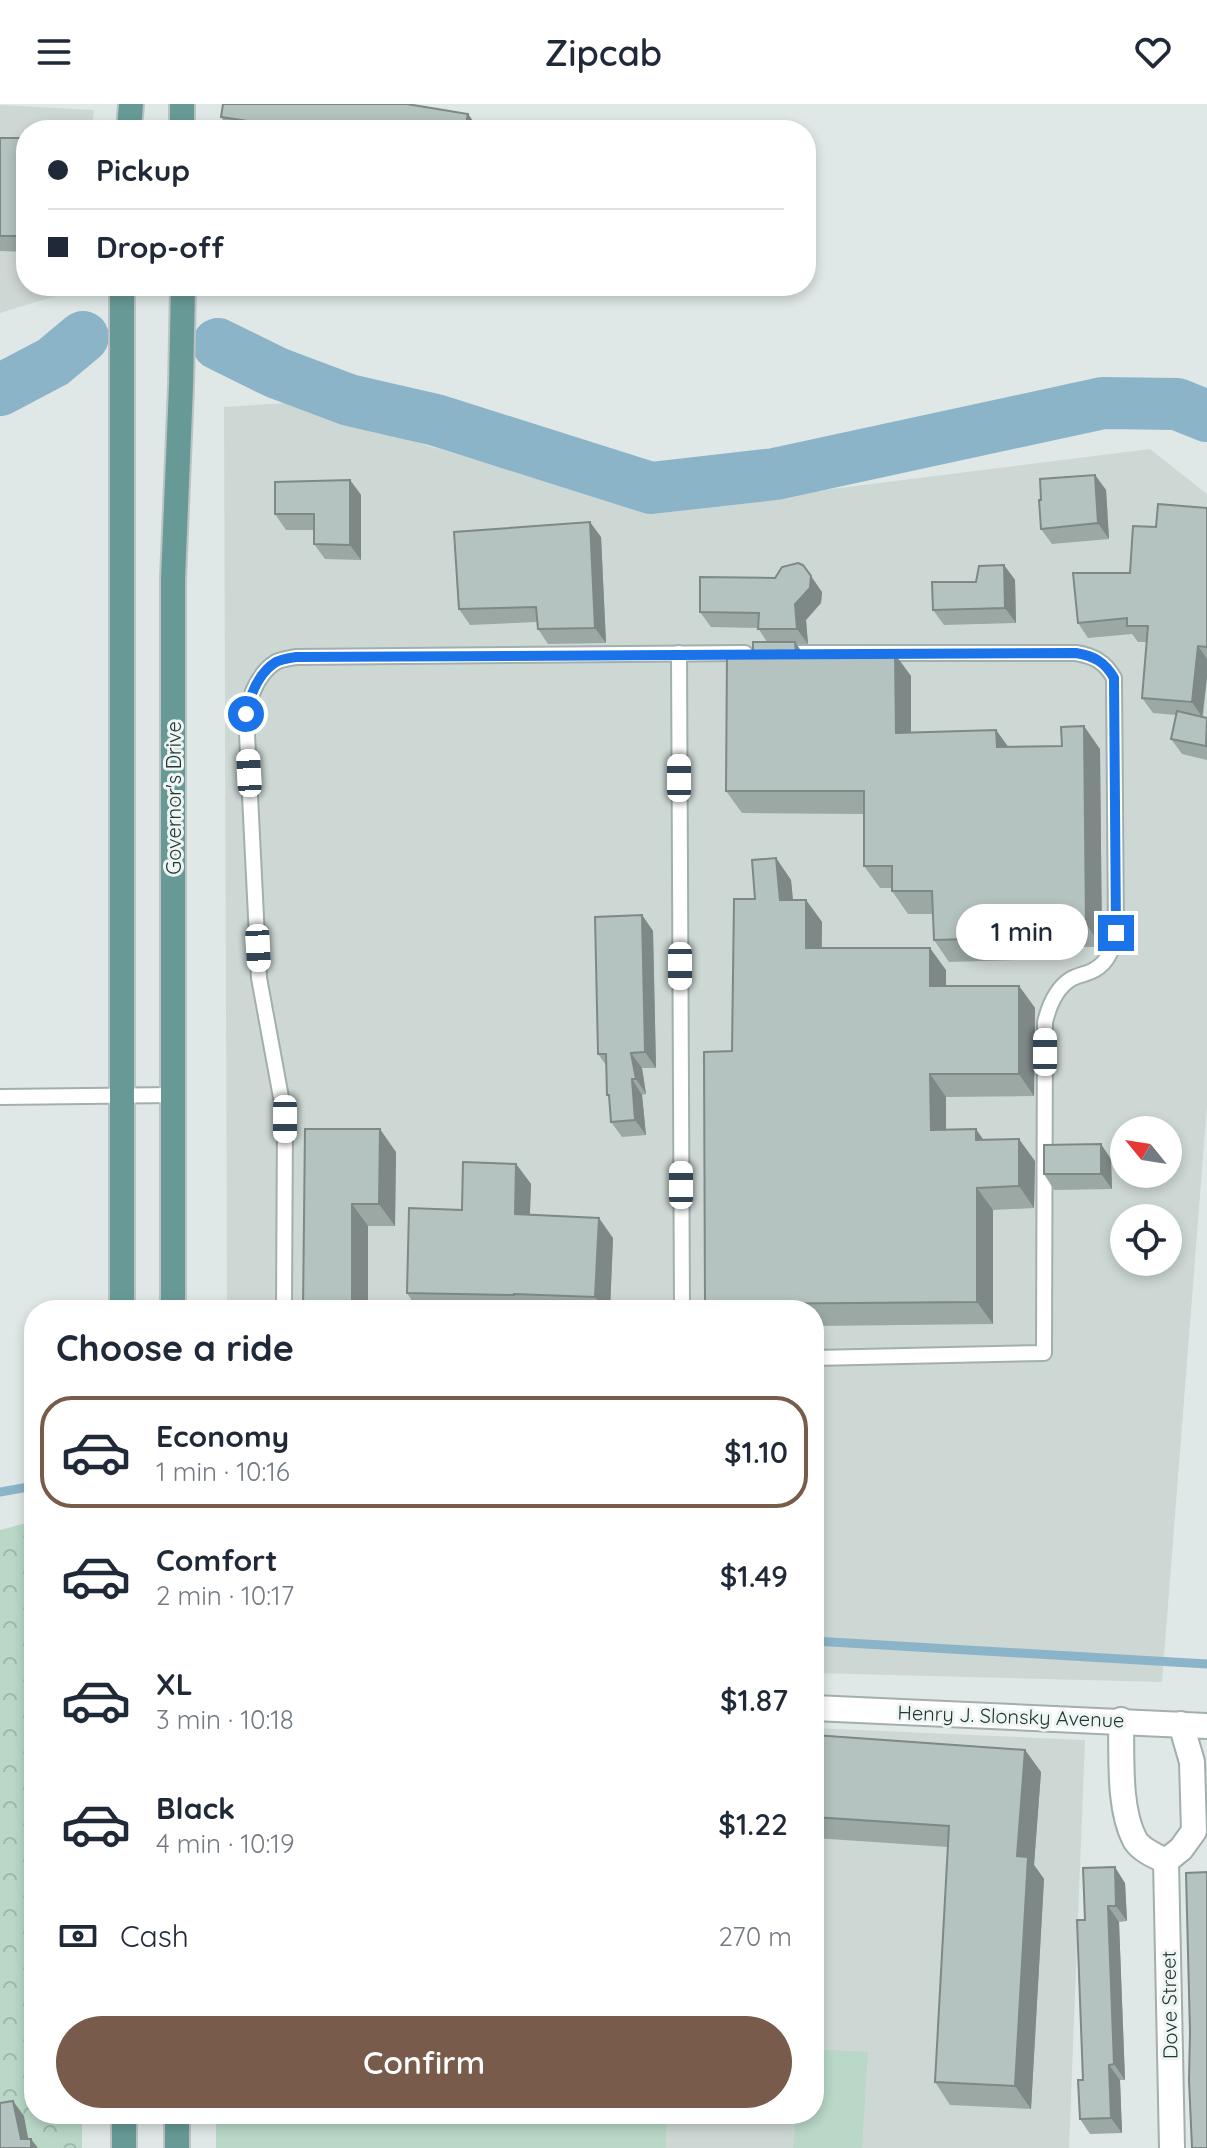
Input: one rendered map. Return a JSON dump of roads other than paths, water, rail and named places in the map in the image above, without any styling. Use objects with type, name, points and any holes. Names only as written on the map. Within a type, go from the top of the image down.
[{"type":"main road","points":[[122,296],[122,1300]]},
{"type":"main road","name":"Governor's Drive","points":[[173,1300],[173,579],[182,296]]},
{"type":"main road","points":[[124,2124],[124,2148]]},
{"type":"main road","points":[[177,2124],[177,2148]]},
{"type":"street","name":"Henry J. Slonsky Avenue","points":[[824,1708],[1207,1726]]},
{"type":"street","points":[[1121,1720],[1124,1807],[1136,1842],[1150,1854],[1166,1861],[1201,1831],[1192,1762],[1181,1724]]},
{"type":"street","name":"Dove Street","points":[[1166,1861],[1172,2148]]},
{"type":"lane","points":[[679,653],[682,1300]]},
{"type":"lane","points":[[284,1300],[285,1119],[259,978],[246,714],[250,697],[260,678],[276,662],[296,657],[758,653]]},
{"type":"lane","points":[[774,653],[1076,653],[1101,661],[1114,678],[1116,933],[1110,954],[1103,964],[1063,985],[1049,1008],[1045,1022],[1044,1353],[824,1358]]},
{"type":"lane","points":[[0,1097],[173,1095]]},
{"type":"waterway","points":[[0,390],[53,362],[83,337]]},
{"type":"waterway","points":[[218,344],[277,373],[349,400],[436,420],[651,488],[775,474],[1103,403],[1177,404],[1207,416]]},
{"type":"waterway","points":[[0,1492],[24,1488]]},
{"type":"waterway","points":[[824,1642],[1207,1664]]}]
